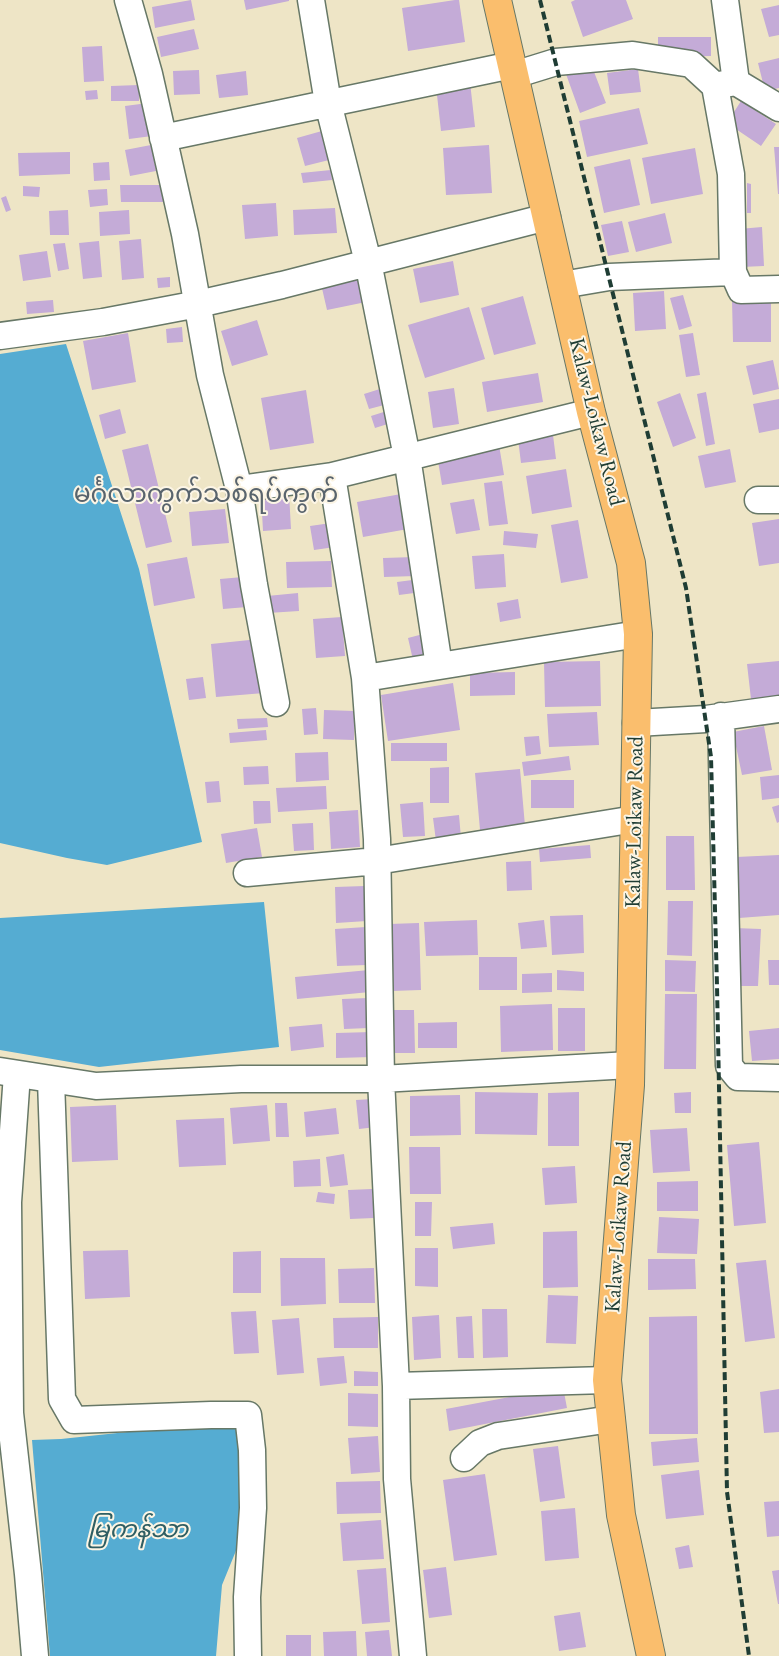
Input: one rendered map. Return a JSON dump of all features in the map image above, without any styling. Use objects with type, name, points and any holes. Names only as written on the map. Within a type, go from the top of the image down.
[{"type":"main road","name":"Kalaw-Loikaw Road","points":[[497,0],[591,412],[631,563],[638,634],[630,1065],[607,1380],[621,1515],[651,1656]]},
{"type":"street","points":[[128,0],[149,74],[185,234],[210,375],[240,489],[254,585],[276,703]]},
{"type":"street","points":[[311,0],[328,104],[368,262],[407,457],[439,666]]},
{"type":"street","points":[[725,0],[733,272],[741,290],[779,289]]},
{"type":"street","points":[[163,138],[328,104],[556,62],[632,55],[691,64],[726,84],[779,108]]},
{"type":"street","points":[[0,336],[103,322],[198,304],[282,285],[547,217]]},
{"type":"street","points":[[562,285],[609,277],[733,272]]},
{"type":"street","points":[[240,489],[332,476],[591,412]]},
{"type":"street","points":[[332,476],[365,678],[377,861],[381,1080],[396,1386],[397,1479],[413,1656]]},
{"type":"street","points":[[365,678],[638,634]]},
{"type":"street","points":[[636,723],[706,719],[779,709]]},
{"type":"street","points":[[721,716],[728,1066],[738,1077],[779,1078]]},
{"type":"street","points":[[247,873],[377,861],[635,819]]},
{"type":"street","points":[[35,1656],[10,1413],[9,1073],[96,1086],[241,1079],[381,1080],[630,1065]]},
{"type":"street","points":[[51,1080],[62,1399],[74,1420],[248,1415],[252,1450],[253,1498],[247,1597],[248,1656]]},
{"type":"street","points":[[396,1386],[607,1380]]},
{"type":"street","points":[[464,1458],[480,1443],[498,1436],[611,1419]]},
{"type":"water","points":[[66,344],[139,569],[202,842],[107,865],[0,843],[0,354]]},
{"type":"water","points":[[264,902],[279,1047],[99,1067],[0,1050],[0,918]]},
{"type":"water","name":"မြကန်သာ","points":[[240,1420],[247,1434],[239,1462],[242,1536],[222,1585],[216,1656],[50,1656],[32,1440],[61,1439]]},
{"type":"building","points":[[191,0],[195,20],[155,28],[152,7]]},
{"type":"building","points":[[244,0],[289,0],[289,1],[246,10]]},
{"type":"building","points":[[459,0],[465,42],[408,51],[402,8]]},
{"type":"building","points":[[575,0],[626,0],[633,19],[583,37],[571,2]]},
{"type":"building","points":[[779,5],[779,35],[769,37],[761,9]]},
{"type":"building","points":[[194,29],[199,49],[161,57],[157,37]]},
{"type":"building","points":[[658,37],[711,37],[711,56],[658,57]]},
{"type":"building","points":[[102,46],[104,81],[84,82],[82,47]]},
{"type":"building","points":[[779,58],[779,88],[765,91],[758,63]]},
{"type":"building","points":[[591,64],[606,103],[580,113],[566,74]]},
{"type":"building","points":[[638,69],[641,92],[610,95],[607,73]]},
{"type":"building","points":[[199,70],[200,94],[174,95],[173,71]]},
{"type":"building","points":[[246,71],[248,95],[219,98],[216,75]]},
{"type":"building","points":[[470,82],[475,127],[441,131],[436,86]]},
{"type":"building","points":[[139,85],[139,101],[111,101],[111,86]]},
{"type":"building","points":[[97,90],[98,99],[86,100],[85,91]]},
{"type":"building","points":[[741,101],[776,124],[761,146],[727,123]]},
{"type":"building","points":[[148,103],[152,136],[129,139],[125,106]]},
{"type":"building","points":[[639,108],[648,144],[587,157],[579,121]]},
{"type":"building","points":[[329,129],[337,158],[305,166],[297,138]]},
{"type":"building","points":[[151,145],[156,171],[130,176],[125,150]]},
{"type":"building","points":[[489,145],[492,193],[446,195],[443,148]]},
{"type":"building","points":[[774,147],[779,147],[779,194],[778,194]]},
{"type":"building","points":[[695,148],[703,194],[651,204],[642,158]]},
{"type":"building","points":[[70,152],[70,174],[19,176],[18,153]]},
{"type":"building","points":[[630,159],[640,205],[604,213],[594,167]]},
{"type":"building","points":[[109,162],[110,180],[94,181],[93,163]]},
{"type":"building","points":[[331,170],[332,180],[303,183],[301,173]]},
{"type":"building","points":[[747,183],[751,184],[751,213],[747,213]]},
{"type":"building","points":[[120,185],[165,185],[166,202],[121,202]]},
{"type":"building","points":[[23,186],[40,187],[39,197],[23,196]]},
{"type":"building","points":[[107,189],[108,205],[90,207],[88,190]]},
{"type":"building","points":[[6,196],[11,210],[6,212],[1,198]]},
{"type":"building","points":[[276,203],[278,236],[245,239],[242,205]]},
{"type":"building","points":[[335,208],[337,233],[294,235],[293,210]]},
{"type":"building","points":[[68,210],[69,235],[50,235],[49,211]]},
{"type":"building","points":[[129,210],[130,234],[100,236],[99,212]]},
{"type":"building","points":[[665,213],[672,243],[636,252],[628,222]]},
{"type":"building","points":[[622,221],[629,252],[608,256],[601,225]]},
{"type":"building","points":[[762,227],[764,266],[741,267],[739,229]]},
{"type":"building","points":[[141,239],[144,278],[122,280],[119,241]]},
{"type":"building","points":[[99,241],[102,277],[83,279],[79,243]]},
{"type":"building","points":[[65,243],[69,269],[58,271],[53,244]]},
{"type":"building","points":[[47,251],[51,277],[23,281],[19,255]]},
{"type":"building","points":[[453,261],[459,295],[420,303],[413,269]]},
{"type":"building","points":[[360,276],[366,302],[327,310],[321,284]]},
{"type":"building","points":[[170,277],[170,287],[158,288],[157,278]]},
{"type":"building","points":[[664,291],[666,329],[635,331],[633,293]]},
{"type":"building","points":[[683,295],[692,326],[679,330],[670,298]]},
{"type":"building","points":[[523,296],[536,344],[494,355],[481,308]]},
{"type":"building","points":[[771,299],[771,342],[733,342],[732,300]]},
{"type":"building","points":[[53,300],[54,312],[27,314],[26,302]]},
{"type":"building","points":[[469,307],[485,359],[425,378],[408,325]]},
{"type":"building","points":[[257,320],[268,355],[232,366],[221,331]]},
{"type":"building","points":[[182,327],[183,342],[167,343],[166,329]]},
{"type":"building","points":[[128,333],[136,382],[92,390],[83,341]]},
{"type":"building","points":[[693,333],[700,375],[686,377],[679,335]]},
{"type":"building","points":[[773,360],[779,389],[753,395],[746,366]]},
{"type":"building","points":[[538,373],[543,402],[487,412],[482,382]]},
{"type":"building","points":[[383,388],[388,404],[369,409],[364,394]]},
{"type":"building","points":[[454,388],[459,424],[433,428],[428,392]]},
{"type":"building","points":[[306,390],[314,443],[270,450],[261,398]]},
{"type":"building","points":[[706,392],[715,444],[706,446],[697,394]]},
{"type":"building","points":[[680,393],[696,438],[673,447],[657,402]]},
{"type":"building","points":[[779,399],[779,429],[759,433],[753,404]]},
{"type":"building","points":[[120,409],[126,433],[105,439],[99,415]]},
{"type":"building","points":[[390,410],[394,422],[375,428],[371,416]]},
{"type":"building","points":[[553,435],[556,459],[521,463],[518,439]]},
{"type":"building","points":[[148,444],[172,542],[146,548],[122,450]]},
{"type":"building","points":[[499,445],[504,475],[442,485],[437,455]]},
{"type":"building","points":[[730,449],[736,482],[705,488],[698,456]]},
{"type":"building","points":[[566,469],[572,507],[532,514],[526,476]]},
{"type":"building","points":[[502,481],[508,524],[489,526],[484,483]]},
{"type":"building","points":[[289,493],[291,529],[263,531],[261,494]]},
{"type":"building","points":[[401,494],[408,529],[363,537],[357,502]]},
{"type":"building","points":[[474,499],[480,530],[456,534],[450,503]]},
{"type":"building","points":[[225,509],[229,543],[192,546],[189,512]]},
{"type":"building","points":[[779,519],[779,563],[759,566],[752,523]]},
{"type":"building","points":[[578,520],[588,578],[561,583],[551,525]]},
{"type":"building","points":[[331,523],[335,547],[314,550],[310,526]]},
{"type":"building","points":[[504,531],[538,534],[536,548],[503,545]]},
{"type":"building","points":[[504,554],[506,587],[475,589],[472,556]]},
{"type":"building","points":[[187,557],[195,598],[154,606],[147,564]]},
{"type":"building","points":[[415,557],[416,576],[384,577],[383,558]]},
{"type":"building","points":[[331,561],[332,587],[287,588],[286,562]]},
{"type":"building","points":[[243,577],[247,607],[223,609],[220,579]]},
{"type":"building","points":[[420,579],[422,592],[399,595],[397,582]]},
{"type":"building","points":[[298,593],[299,611],[268,613],[267,596]]},
{"type":"building","points":[[518,599],[521,618],[500,622],[497,603]]},
{"type":"building","points":[[342,617],[345,656],[316,658],[313,619]]},
{"type":"building","points":[[427,633],[433,656],[413,660],[408,638]]},
{"type":"building","points":[[259,639],[264,693],[216,697],[211,644]]},
{"type":"building","points":[[600,661],[601,706],[545,707],[544,662]]},
{"type":"building","points":[[779,661],[779,696],[751,699],[747,664]]},
{"type":"building","points":[[515,672],[515,695],[470,696],[470,673]]},
{"type":"building","points":[[203,677],[206,698],[189,700],[186,679]]},
{"type":"building","points":[[453,683],[460,730],[388,741],[381,695]]},
{"type":"building","points":[[316,708],[318,734],[304,735],[302,709]]},
{"type":"building","points":[[324,710],[355,711],[354,740],[323,739]]},
{"type":"building","points":[[597,712],[599,745],[549,747],[547,714]]},
{"type":"building","points":[[267,718],[268,727],[238,729],[237,719]]},
{"type":"building","points":[[764,726],[772,770],[742,775],[733,732]]},
{"type":"building","points":[[266,730],[267,740],[230,743],[229,733]]},
{"type":"building","points":[[539,736],[541,754],[526,756],[524,737]]},
{"type":"building","points":[[391,743],[447,743],[447,761],[391,761]]},
{"type":"building","points":[[328,752],[329,780],[296,782],[295,753]]},
{"type":"building","points":[[569,756],[571,770],[524,776],[522,762]]},
{"type":"building","points":[[268,766],[269,784],[244,785],[243,767]]},
{"type":"building","points":[[449,767],[449,803],[430,803],[430,768]]},
{"type":"building","points":[[520,769],[525,826],[480,830],[475,773]]},
{"type":"building","points":[[779,775],[779,798],[762,800],[760,777]]},
{"type":"building","points":[[531,780],[574,780],[574,808],[531,808]]},
{"type":"building","points":[[219,781],[221,802],[207,803],[205,782]]},
{"type":"building","points":[[326,786],[327,809],[278,812],[276,788]]},
{"type":"building","points":[[253,801],[270,801],[271,823],[254,824]]},
{"type":"building","points":[[423,802],[425,836],[403,837],[400,804]]},
{"type":"building","points":[[779,805],[779,822],[777,823],[772,807]]},
{"type":"building","points":[[358,810],[360,847],[331,849],[329,812]]},
{"type":"building","points":[[459,815],[461,838],[436,841],[433,818]]},
{"type":"building","points":[[313,823],[314,850],[294,851],[292,824]]},
{"type":"building","points":[[257,828],[262,857],[226,863],[221,834]]},
{"type":"building","points":[[666,836],[694,836],[695,890],[666,890]]},
{"type":"building","points":[[590,845],[591,858],[540,862],[539,849]]},
{"type":"building","points":[[779,855],[779,915],[739,918],[736,857]]},
{"type":"building","points":[[531,861],[532,890],[507,891],[506,862]]},
{"type":"building","points":[[365,886],[367,921],[336,923],[335,887]]},
{"type":"building","points":[[668,901],[693,901],[692,956],[667,955]]},
{"type":"building","points":[[583,915],[584,953],[552,955],[550,916]]},
{"type":"building","points":[[477,920],[478,955],[426,956],[424,922]]},
{"type":"building","points":[[544,920],[547,947],[521,949],[518,923]]},
{"type":"building","points":[[419,923],[421,990],[391,991],[389,924]]},
{"type":"building","points":[[366,927],[367,965],[337,966],[335,929]]},
{"type":"building","points":[[734,928],[761,929],[758,986],[732,986]]},
{"type":"building","points":[[479,957],[517,957],[517,990],[479,990]]},
{"type":"building","points":[[665,960],[696,961],[695,992],[665,991]]},
{"type":"building","points":[[768,960],[779,960],[779,985],[769,985]]},
{"type":"building","points":[[369,970],[370,992],[297,999],[295,977]]},
{"type":"building","points":[[557,970],[584,972],[584,991],[557,990]]},
{"type":"building","points":[[552,973],[552,992],[522,993],[522,974]]},
{"type":"building","points":[[665,994],[697,994],[696,1069],[664,1069]]},
{"type":"building","points":[[368,998],[369,1028],[344,1029],[342,999]]},
{"type":"building","points":[[552,1004],[553,1050],[501,1052],[500,1006]]},
{"type":"building","points":[[558,1008],[585,1008],[585,1051],[558,1051]]},
{"type":"building","points":[[393,1010],[414,1010],[415,1053],[393,1053]]},
{"type":"building","points":[[457,1022],[457,1048],[418,1048],[418,1023]]},
{"type":"building","points":[[322,1024],[324,1047],[291,1051],[289,1027]]},
{"type":"building","points":[[779,1028],[779,1059],[752,1061],[749,1031]]},
{"type":"building","points":[[372,1032],[372,1057],[336,1058],[336,1033]]},
{"type":"building","points":[[475,1092],[538,1093],[537,1135],[475,1134]]},
{"type":"building","points":[[579,1092],[579,1146],[548,1146],[548,1093]]},
{"type":"building","points":[[691,1092],[691,1113],[675,1113],[674,1093]]},
{"type":"building","points":[[460,1095],[461,1135],[410,1136],[410,1096]]},
{"type":"building","points":[[373,1099],[376,1127],[359,1129],[356,1100]]},
{"type":"building","points":[[275,1103],[287,1103],[289,1137],[276,1137]]},
{"type":"building","points":[[116,1105],[118,1160],[72,1162],[70,1107]]},
{"type":"building","points":[[267,1105],[270,1141],[233,1144],[230,1108]]},
{"type":"building","points":[[336,1108],[339,1134],[306,1137],[304,1112]]},
{"type":"building","points":[[224,1118],[226,1165],[179,1167],[176,1120]]},
{"type":"building","points":[[687,1128],[690,1171],[653,1173],[650,1130]]},
{"type":"building","points":[[759,1142],[766,1223],[734,1226],[727,1145]]},
{"type":"building","points":[[409,1147],[440,1147],[441,1194],[410,1194]]},
{"type":"building","points":[[344,1154],[348,1185],[330,1187],[326,1157]]},
{"type":"building","points":[[320,1159],[321,1186],[294,1187],[293,1161]]},
{"type":"building","points":[[575,1166],[577,1203],[545,1205],[542,1168]]},
{"type":"building","points":[[698,1181],[698,1211],[657,1211],[657,1182]]},
{"type":"building","points":[[372,1189],[374,1218],[350,1219],[348,1190]]},
{"type":"building","points":[[318,1192],[335,1194],[334,1204],[316,1202]]},
{"type":"building","points":[[415,1202],[432,1202],[431,1236],[415,1236]]},
{"type":"building","points":[[659,1217],[699,1219],[697,1254],[657,1253]]},
{"type":"building","points":[[493,1223],[495,1244],[453,1249],[450,1227]]},
{"type":"building","points":[[577,1231],[578,1287],[543,1288],[543,1232]]},
{"type":"building","points":[[415,1248],[438,1248],[438,1287],[415,1286]]},
{"type":"building","points":[[128,1250],[130,1297],[85,1299],[83,1251]]},
{"type":"building","points":[[261,1251],[261,1293],[233,1293],[233,1252]]},
{"type":"building","points":[[280,1258],[325,1258],[326,1304],[281,1306]]},
{"type":"building","points":[[648,1259],[695,1259],[696,1289],[648,1290]]},
{"type":"building","points":[[766,1260],[775,1338],[745,1342],[736,1263]]},
{"type":"building","points":[[374,1268],[375,1303],[339,1303],[338,1269]]},
{"type":"building","points":[[548,1295],[578,1296],[576,1344],[546,1343]]},
{"type":"building","points":[[482,1309],[507,1309],[508,1357],[483,1358]]},
{"type":"building","points":[[256,1311],[259,1353],[234,1354],[231,1312]]},
{"type":"building","points":[[439,1315],[441,1358],[414,1360],[412,1317]]},
{"type":"building","points":[[472,1316],[474,1358],[458,1358],[456,1317]]},
{"type":"building","points":[[697,1316],[698,1434],[649,1434],[649,1317]]},
{"type":"building","points":[[378,1317],[378,1348],[334,1348],[333,1318]]},
{"type":"building","points":[[299,1318],[304,1373],[277,1375],[272,1320]]},
{"type":"building","points":[[344,1356],[347,1383],[320,1386],[317,1358]]},
{"type":"building","points":[[354,1371],[378,1372],[378,1386],[354,1386]]},
{"type":"building","points":[[563,1387],[567,1408],[449,1431],[446,1409]]},
{"type":"building","points":[[779,1389],[779,1432],[764,1433],[760,1392]]},
{"type":"building","points":[[348,1393],[378,1394],[378,1427],[348,1426]]},
{"type":"building","points":[[378,1436],[380,1472],[351,1474],[348,1438]]},
{"type":"building","points":[[697,1438],[699,1462],[653,1466],[651,1442]]},
{"type":"building","points":[[558,1446],[565,1498],[540,1502],[533,1449]]},
{"type":"building","points":[[699,1470],[704,1515],[666,1519],[661,1475]]},
{"type":"building","points":[[485,1474],[497,1555],[454,1561],[443,1480]]},
{"type":"building","points":[[380,1481],[381,1513],[337,1514],[336,1482]]},
{"type":"building","points":[[779,1501],[779,1536],[767,1537],[764,1502]]},
{"type":"building","points":[[575,1508],[579,1558],[545,1561],[541,1511]]},
{"type":"building","points":[[381,1520],[384,1559],[343,1561],[340,1523]]},
{"type":"building","points":[[689,1545],[693,1567],[679,1569],[675,1548]]},
{"type":"building","points":[[446,1567],[452,1615],[429,1618],[423,1570]]},
{"type":"building","points":[[386,1568],[390,1622],[362,1624],[357,1570]]},
{"type":"building","points":[[779,1570],[779,1604],[778,1604],[772,1571]]},
{"type":"building","points":[[580,1612],[586,1647],[559,1651],[554,1616]]},
{"type":"building","points":[[389,1630],[392,1656],[367,1656],[365,1632]]},
{"type":"building","points":[[356,1631],[357,1656],[324,1656],[323,1632]]},
{"type":"building","points":[[286,1635],[311,1635],[311,1656],[286,1656]]},
{"type":"railway","points":[[540,0],[686,588],[711,757],[727,1492],[749,1656]]},
{"type":"district","name":"မင်္ဂလာကွက်သစ်ရပ်ကွက်","points":[[206,495]]}]
